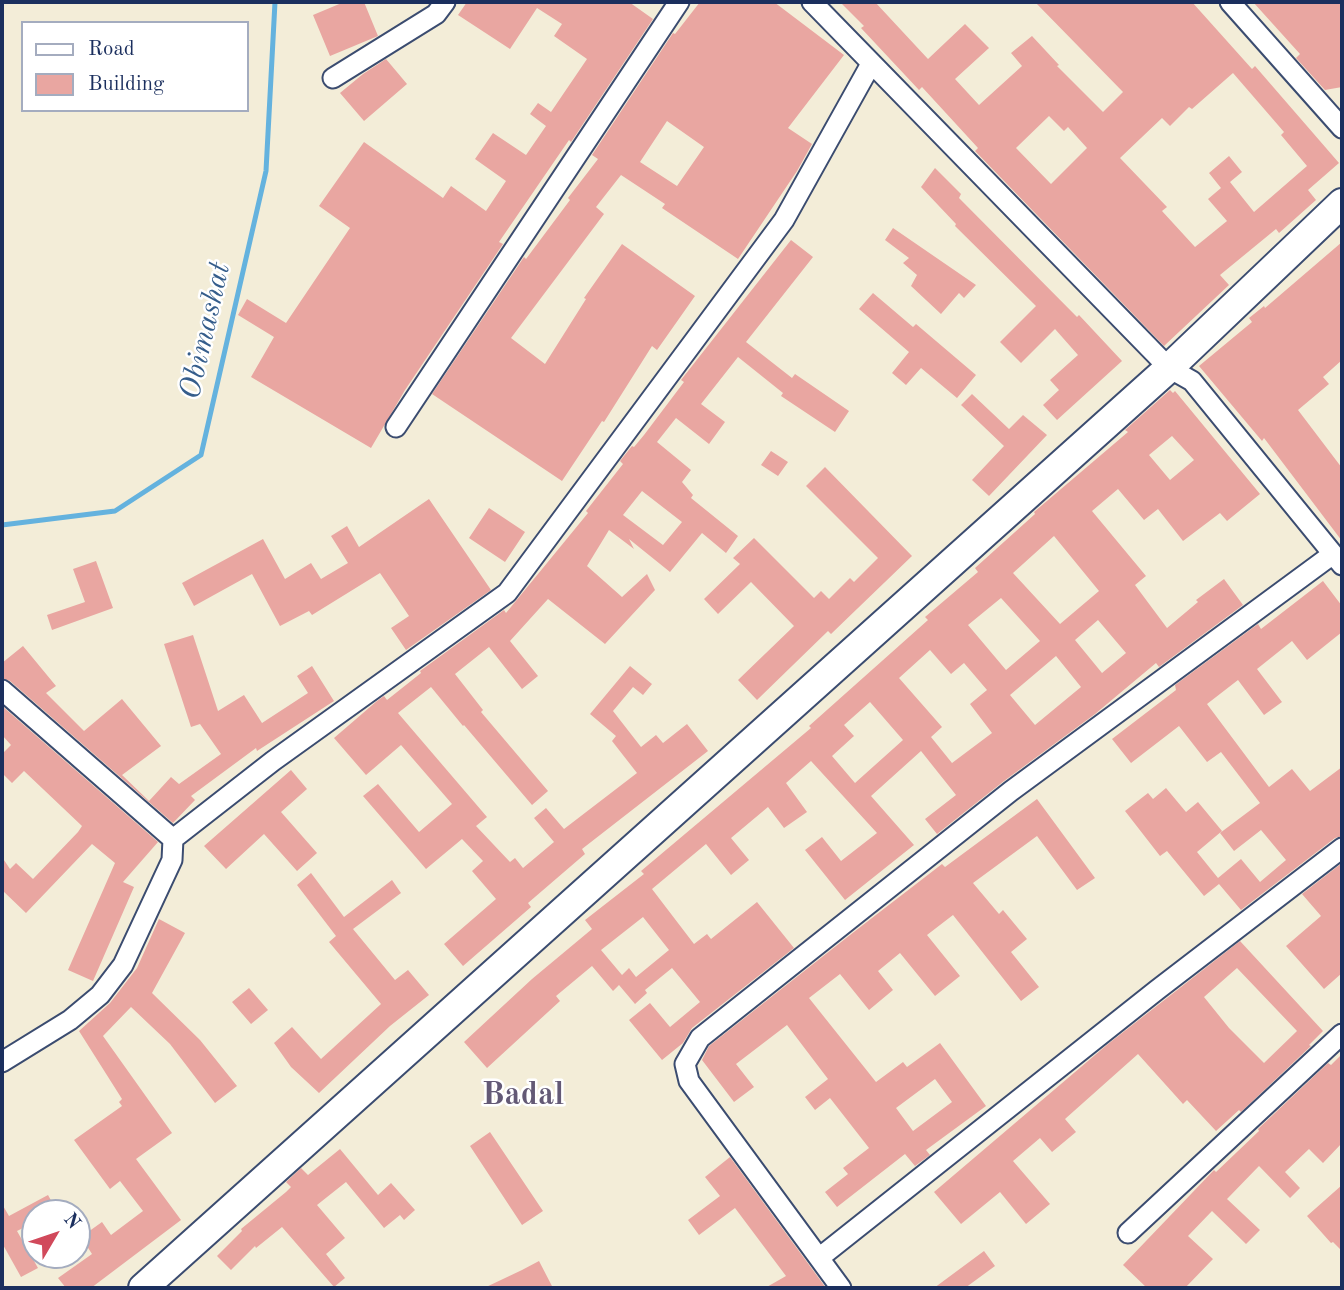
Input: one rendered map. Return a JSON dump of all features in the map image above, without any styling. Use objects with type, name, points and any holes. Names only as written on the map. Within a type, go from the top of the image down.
[{"type":"street","points":[[333,78],[436,14],[445,2]]},
{"type":"street","points":[[396,427],[680,2]]},
{"type":"street","points":[[813,2],[1169,368],[1192,381],[1338,559],[1011,791],[699,1038],[685,1064],[689,1081],[841,1288]]},
{"type":"street","points":[[1230,2],[1342,128]]},
{"type":"street","points":[[2,1062],[70,1020],[100,995],[123,965],[172,860],[173,839],[273,761],[507,593],[784,220],[871,64]]},
{"type":"street","points":[[142,1288],[1169,368],[1342,202]]},
{"type":"street","points":[[2,690],[173,839]]},
{"type":"street","points":[[819,1258],[1157,990],[1342,848]]},
{"type":"street","points":[[1128,1233],[1342,1034]]},
{"type":"building","points":[[344,2],[364,2],[378,36],[330,56],[313,15]]},
{"type":"building","points":[[467,2],[629,2],[653,19],[571,142],[569,140],[499,242],[503,244],[405,390],[371,448],[251,377],[274,337],[238,315],[247,299],[286,323],[350,228],[319,206],[364,142],[443,198],[451,186],[486,211],[506,181],[475,159],[493,133],[526,155],[546,126],[530,114],[538,103],[551,112],[587,59],[554,36],[562,24],[537,8],[510,49],[458,15]]},
{"type":"building","points":[[700,2],[774,2],[844,55],[788,128],[812,144],[738,259],[662,208],[665,204],[621,175],[596,207],[604,214],[511,338],[545,364],[586,299],[584,298],[622,244],[695,296],[657,350],[652,346],[604,422],[602,421],[562,481],[432,394],[524,257],[526,259],[598,159],[592,155],[673,33],[675,34]],"holes":[[[667,121],[704,147],[677,186],[640,162]]]},
{"type":"building","points":[[840,2],[875,2],[928,59],[965,24],[989,48],[955,79],[979,105],[1022,66],[1011,53],[1032,36],[1059,65],[1057,66],[1103,112],[1123,92],[1035,2],[1192,2],[1252,69],[1255,66],[1339,163],[1308,190],[1316,200],[1279,233],[1276,229],[1220,275],[1229,285],[1164,346],[975,151],[978,148],[922,87],[919,90],[861,28],[864,26]],"holes":[[[1233,73],[1284,132],[1281,135],[1307,166],[1254,212],[1230,182],[1242,172],[1229,156],[1209,173],[1221,188],[1208,199],[1227,221],[1195,247],[1162,211],[1167,207],[1120,158],[1162,118],[1170,126],[1189,107],[1192,109]],[[1049,116],[1064,131],[1068,127],[1087,148],[1051,184],[1016,148]]]},
{"type":"building","points":[[1253,2],[1342,2],[1342,87],[1325,90],[1296,58],[1300,54]]},
{"type":"building","points":[[386,59],[407,84],[364,121],[340,93]]},
{"type":"building","points":[[935,168],[961,194],[959,198],[1077,317],[1079,315],[1122,361],[1057,420],[1043,405],[1059,390],[1050,380],[1078,355],[1055,329],[1021,363],[1000,342],[1036,306],[955,226],[921,187]]},
{"type":"building","points":[[893,228],[976,285],[964,298],[959,293],[941,314],[911,286],[917,275],[903,263],[909,258],[885,240]]},
{"type":"building","points":[[791,240],[813,257],[746,342],[792,378],[795,374],[849,411],[835,432],[781,396],[783,393],[738,357],[701,404],[725,422],[709,444],[676,418],[657,442],[691,470],[682,482],[693,495],[691,498],[738,536],[726,553],[702,533],[670,572],[629,539],[634,549],[609,530],[587,566],[622,597],[647,574],[655,590],[605,644],[548,599],[510,641],[538,676],[522,689],[489,647],[455,674],[483,710],[481,712],[548,791],[532,805],[431,687],[398,713],[487,817],[476,826],[510,862],[515,858],[523,868],[554,842],[534,818],[546,808],[564,829],[637,773],[612,741],[616,736],[590,714],[630,666],[652,684],[643,695],[633,687],[613,711],[641,747],[656,735],[663,743],[687,724],[708,751],[582,849],[585,854],[528,903],[531,907],[463,966],[444,944],[496,899],[472,871],[483,861],[462,839],[426,869],[363,796],[378,784],[419,832],[452,804],[401,745],[366,775],[334,738],[377,701],[384,696],[387,700],[421,673],[420,671],[504,610],[506,613],[588,513],[586,511],[623,464],[620,461],[644,435],[684,382],[681,380]],"holes":[[[642,491],[682,522],[663,545],[623,515]]]},
{"type":"building","points":[[1342,242],[1342,360],[1323,377],[1329,384],[1298,410],[1342,468],[1342,541],[1264,438],[1262,441],[1199,366],[1252,322],[1249,318],[1264,306],[1265,308]]},
{"type":"building","points":[[873,293],[913,327],[916,324],[976,375],[957,398],[921,368],[906,385],[892,373],[909,352],[859,309]]},
{"type":"building","points":[[1170,390],[1173,393],[1175,391],[1260,494],[1227,521],[1220,513],[1183,541],[1158,509],[1144,520],[1118,489],[1092,511],[1146,576],[1135,585],[1167,628],[1198,602],[1196,600],[1224,579],[1243,605],[1159,667],[1156,663],[1095,714],[937,834],[925,819],[956,795],[921,751],[871,796],[914,845],[845,900],[805,850],[822,837],[841,861],[877,833],[811,761],[786,783],[807,812],[784,828],[768,807],[731,838],[749,860],[731,875],[706,844],[652,889],[694,944],[707,934],[711,939],[757,902],[794,948],[692,1028],[683,1043],[662,1060],[629,1020],[650,1003],[670,1027],[700,1002],[672,968],[645,990],[647,993],[635,1004],[619,985],[613,991],[592,966],[556,996],[560,1001],[487,1068],[464,1042],[532,979],[592,929],[585,920],[644,874],[641,871],[811,728],[809,726],[928,620],[925,617],[978,572],[975,568],[1035,514],[1034,512],[1128,432],[1125,430]],"holes":[[[1172,436],[1194,460],[1170,480],[1149,455]],[[1054,536],[1099,591],[1060,624],[1013,573]],[[1001,598],[1040,641],[1006,670],[968,625]],[[1098,620],[1126,653],[1102,673],[1075,640]],[[930,650],[951,674],[964,663],[987,690],[970,704],[992,733],[952,763],[931,737],[942,727],[899,678]],[[1056,656],[1081,687],[1035,725],[1010,695]],[[870,702],[903,740],[855,783],[832,756],[854,736],[844,725]],[[643,917],[669,950],[636,977],[629,968],[622,975],[601,950]]]},
{"type":"building","points":[[972,394],[1009,429],[1023,415],[1047,435],[989,496],[972,480],[1004,446],[961,405]]},
{"type":"building","points":[[771,451],[788,462],[778,476],[761,465]]},
{"type":"building","points":[[825,467],[912,556],[831,634],[828,631],[757,700],[738,680],[794,626],[751,582],[718,614],[704,599],[740,564],[733,558],[754,538],[814,598],[821,591],[829,599],[850,578],[854,582],[878,558],[806,486]]},
{"type":"building","points":[[429,499],[491,590],[406,650],[391,628],[409,616],[380,573],[312,615],[309,611],[280,626],[252,574],[194,606],[182,583],[263,539],[285,579],[311,563],[321,579],[348,563],[331,536],[347,526],[359,547]]},
{"type":"building","points":[[489,508],[525,532],[505,562],[469,538]]},
{"type":"building","points":[[96,561],[113,608],[52,630],[47,615],[85,602],[73,569]]},
{"type":"building","points":[[1323,581],[1342,606],[1342,632],[1307,660],[1292,641],[1257,669],[1282,702],[1264,715],[1238,680],[1207,704],[1269,787],[1292,769],[1310,791],[1342,767],[1342,836],[1335,838],[1241,910],[1219,884],[1204,896],[1167,851],[1160,856],[1125,811],[1148,793],[1153,799],[1166,788],[1186,812],[1198,802],[1222,831],[1197,852],[1218,878],[1241,859],[1260,882],[1286,860],[1261,830],[1234,851],[1220,833],[1260,803],[1221,752],[1207,762],[1179,726],[1131,763],[1112,739],[1176,690],[1175,685],[1258,624],[1261,629]]},
{"type":"building","points":[[193,635],[218,711],[244,695],[262,723],[308,693],[297,676],[312,666],[334,701],[257,751],[256,748],[191,796],[195,800],[173,823],[10,681],[2,678],[2,663],[23,646],[56,686],[46,693],[84,731],[122,699],[161,746],[122,775],[149,801],[171,777],[179,784],[221,754],[200,724],[191,727],[164,644]]},
{"type":"building","points":[[2,706],[158,842],[123,882],[134,887],[93,981],[68,970],[115,863],[92,844],[26,913],[2,890],[2,857],[10,869],[16,863],[33,879],[82,826],[24,771],[12,783],[2,773],[2,754],[11,745],[2,735]]},
{"type":"building","points":[[291,770],[307,789],[281,812],[317,853],[297,871],[264,834],[226,869],[204,846]]},
{"type":"building","points":[[1037,799],[1095,878],[1077,890],[1037,836],[973,883],[999,914],[1003,910],[1027,939],[1011,952],[1039,987],[1021,1001],[953,915],[927,935],[960,976],[935,996],[900,953],[878,971],[893,990],[869,1010],[840,974],[809,998],[876,1082],[903,1062],[907,1067],[940,1043],[986,1106],[926,1150],[930,1155],[915,1166],[905,1154],[837,1207],[825,1192],[848,1174],[843,1168],[869,1148],[830,1098],[815,1110],[805,1097],[828,1079],[787,1025],[736,1064],[754,1087],[734,1102],[702,1060],[709,1046],[942,864],[945,867]],"holes":[[[935,1079],[952,1102],[913,1131],[896,1108]]]},
{"type":"building","points":[[1342,863],[1342,973],[1324,989],[1286,946],[1321,916],[1302,894]]},
{"type":"building","points":[[311,873],[344,917],[392,880],[401,893],[353,929],[395,980],[408,970],[429,995],[390,1026],[319,1093],[291,1067],[274,1043],[292,1027],[321,1059],[381,1004],[329,942],[336,936],[297,885]]},
{"type":"building","points":[[159,919],[185,933],[152,993],[200,1040],[237,1086],[215,1103],[170,1044],[131,1007],[103,1036],[172,1133],[136,1159],[181,1220],[91,1288],[66,1288],[58,1278],[71,1269],[91,1269],[91,1230],[102,1222],[111,1235],[143,1211],[120,1181],[110,1189],[74,1140],[122,1106],[119,1102],[122,1099],[79,1031],[110,1003],[137,968]]},
{"type":"building","points":[[1240,941],[1323,1031],[1309,1045],[1311,1046],[1241,1112],[1239,1110],[1216,1131],[1187,1100],[1183,1104],[1138,1054],[1065,1119],[1076,1132],[1052,1152],[1040,1138],[1013,1161],[1050,1204],[1026,1224],[1000,1192],[961,1224],[934,1192],[1108,1044]],"holes":[[[1237,968],[1297,1031],[1264,1063],[1229,1028],[1204,997]]]},
{"type":"building","points":[[249,988],[268,1010],[251,1024],[232,1002]]},
{"type":"building","points":[[1342,1054],[1342,1143],[1323,1163],[1309,1149],[1285,1172],[1300,1188],[1290,1198],[1259,1166],[1227,1199],[1260,1230],[1246,1244],[1212,1211],[1188,1236],[1213,1259],[1185,1288],[1147,1288],[1123,1265],[1214,1170],[1216,1172],[1328,1063],[1331,1065]]},
{"type":"building","points":[[490,1132],[543,1211],[522,1225],[470,1146]]},
{"type":"building","points":[[340,1149],[378,1195],[391,1183],[415,1210],[404,1220],[400,1215],[384,1228],[346,1182],[317,1205],[345,1238],[326,1254],[345,1278],[334,1287],[282,1227],[256,1248],[255,1246],[231,1270],[217,1256],[241,1229],[291,1187],[286,1182],[301,1168],[308,1175]]},
{"type":"building","points":[[730,1157],[826,1288],[765,1288],[786,1276],[735,1208],[699,1235],[688,1220],[720,1196],[705,1177]]},
{"type":"building","points":[[1342,1185],[1342,1251],[1331,1243],[1307,1216]]},
{"type":"building","points":[[2,1204],[9,1216],[21,1210],[21,1229],[17,1231],[21,1238],[21,1269],[36,1269],[21,1277],[2,1243]]},
{"type":"building","points":[[984,1251],[995,1266],[965,1288],[934,1288]]},
{"type":"building","points":[[539,1261],[553,1288],[484,1288],[522,1270]]},
{"type":"waterway","name":"Obimashat","points":[[2,525],[115,511],[201,455],[266,171],[275,2]]},
{"type":"district","name":"Badal","points":[[523,1096]]}]
